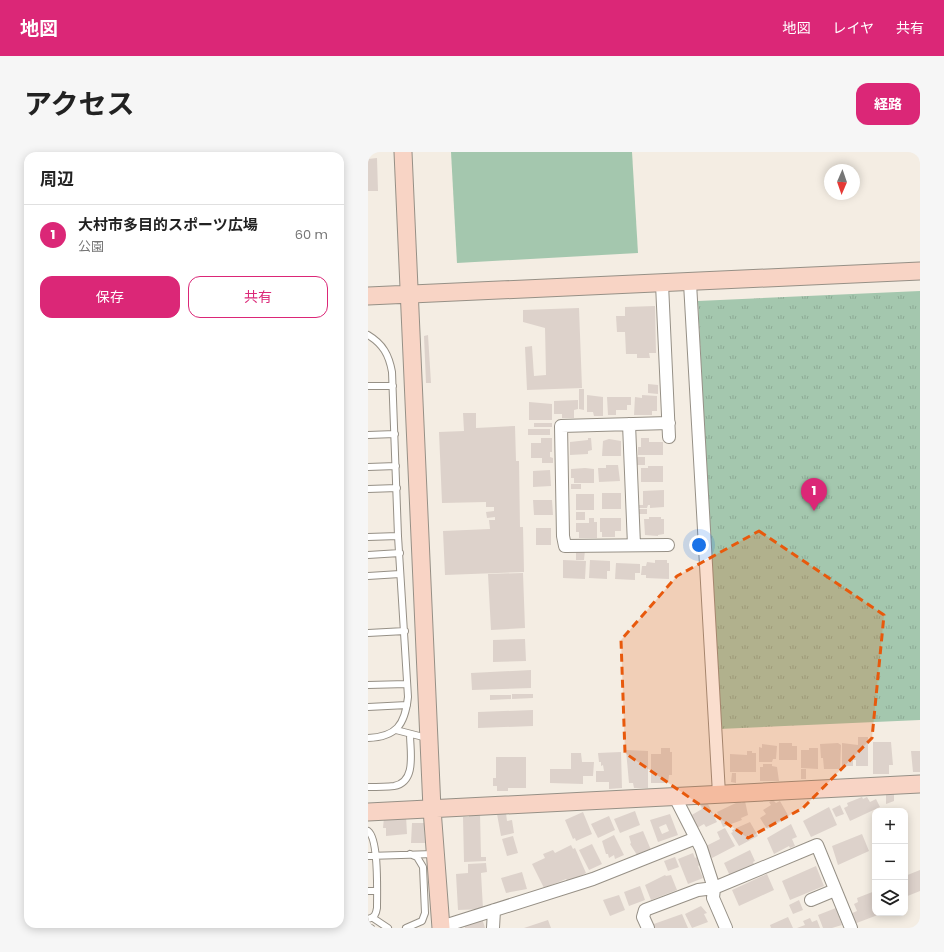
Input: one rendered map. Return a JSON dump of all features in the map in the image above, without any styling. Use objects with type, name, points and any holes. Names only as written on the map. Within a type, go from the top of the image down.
[{"type":"street","points":[[403,152],[408,294],[430,739],[432,809],[441,927],[593,879],[696,838]]},
{"type":"street","points":[[368,296],[690,283],[920,271]]},
{"type":"street","points":[[690,283],[720,794]]},
{"type":"street","points":[[662,284],[669,437]]},
{"type":"street","points":[[668,545],[565,546],[563,536],[561,426],[669,423]]},
{"type":"street","points":[[629,424],[634,545]]},
{"type":"street","points":[[368,812],[674,795],[920,784]]},
{"type":"street","points":[[674,795],[696,838],[714,888],[713,898],[726,928]]},
{"type":"street","points":[[648,928],[643,917],[645,910],[698,890],[714,888],[817,845],[851,928]]},
{"type":"street","points":[[811,900],[835,890]]},
{"type":"street","points":[[494,910],[494,928]]},
{"type":"lane","points":[[368,335],[378,341],[389,358],[395,434],[400,574],[408,684],[408,705],[403,722],[396,730],[382,737],[368,738]]},
{"type":"lane","points":[[368,386],[392,386]]},
{"type":"lane","points":[[368,435],[395,434]]},
{"type":"lane","points":[[368,467],[396,466]]},
{"type":"lane","points":[[368,489],[397,488]]},
{"type":"lane","points":[[368,537],[398,536]]},
{"type":"lane","points":[[368,555],[400,554]]},
{"type":"lane","points":[[368,576],[400,574]]},
{"type":"lane","points":[[368,633],[404,631]]},
{"type":"lane","points":[[368,685],[408,684]]},
{"type":"lane","points":[[368,707],[408,705]]},
{"type":"lane","points":[[396,730],[430,739]]},
{"type":"lane","points":[[368,787],[395,786],[406,778],[410,772],[410,734]]},
{"type":"lane","points":[[368,831],[373,837],[377,908],[376,914],[370,918],[388,928]]},
{"type":"lane","points":[[406,928],[422,920],[425,913],[423,866],[417,856],[410,854]]},
{"type":"lane","points":[[368,856],[436,854]]},
{"type":"lane","points":[[368,891],[376,891]]},
{"type":"highlighted area","points":[[759,531],[884,615],[872,738],[803,808],[748,838],[625,753],[621,640],[677,576]]},
{"type":"green space","points":[[451,152],[632,152],[638,253],[457,263]]},
{"type":"green space","points":[[920,291],[920,720],[719,729],[698,301]]},
{"type":"building","points":[[377,158],[378,191],[368,191],[368,159]]},
{"type":"building","points":[[655,306],[656,353],[649,353],[650,358],[637,358],[637,354],[626,354],[625,332],[617,332],[616,316],[625,316],[625,307]]},
{"type":"building","points":[[579,308],[582,388],[527,390],[525,347],[532,346],[534,376],[546,375],[545,328],[523,322],[523,310]]},
{"type":"building","points":[[428,335],[431,383],[426,383],[424,336]]},
{"type":"building","points":[[648,384],[658,385],[658,394],[648,393]]},
{"type":"building","points":[[579,389],[584,389],[584,410],[579,409]]},
{"type":"building","points":[[587,395],[603,397],[603,416],[594,416],[593,412],[587,412]]},
{"type":"building","points":[[642,395],[657,396],[657,411],[652,411],[652,415],[634,415],[635,397],[642,398]]},
{"type":"building","points":[[607,397],[631,397],[631,405],[627,405],[627,410],[616,410],[616,415],[608,415]]},
{"type":"building","points":[[578,400],[578,409],[574,410],[574,418],[562,418],[562,414],[554,414],[554,401]]},
{"type":"building","points":[[529,402],[552,404],[552,420],[529,420]]},
{"type":"building","points":[[463,413],[476,413],[476,428],[515,426],[516,461],[519,461],[520,527],[523,527],[524,572],[445,575],[443,531],[490,529],[489,520],[495,520],[495,517],[487,518],[486,512],[494,511],[494,507],[486,507],[486,502],[442,503],[439,432],[464,431]]},
{"type":"building","points":[[534,423],[552,423],[552,427],[534,427]]},
{"type":"building","points":[[528,429],[550,429],[550,435],[528,435]]},
{"type":"building","points":[[541,438],[552,438],[552,452],[550,452],[550,457],[553,458],[553,463],[542,463],[542,458],[531,458],[531,443],[541,443]]},
{"type":"building","points":[[588,438],[591,438],[592,450],[588,451],[588,454],[570,455],[570,442],[588,440]]},
{"type":"building","points":[[641,438],[649,438],[649,442],[663,442],[663,455],[638,455],[638,447],[641,447]]},
{"type":"building","points":[[609,439],[621,441],[621,456],[602,456],[603,441]]},
{"type":"building","points":[[635,457],[645,457],[645,465],[635,465]]},
{"type":"building","points":[[606,465],[618,465],[620,481],[599,482],[598,468],[606,468]]},
{"type":"building","points":[[648,466],[663,466],[663,482],[641,482],[641,468],[648,468]]},
{"type":"building","points":[[571,469],[594,469],[594,483],[574,483],[574,478],[571,478]]},
{"type":"building","points":[[550,470],[551,486],[533,487],[533,471]]},
{"type":"building","points":[[571,484],[581,484],[581,489],[571,489]]},
{"type":"building","points":[[664,490],[664,507],[650,508],[650,505],[648,505],[647,508],[638,508],[638,505],[643,505],[643,491]]},
{"type":"building","points":[[602,493],[621,493],[621,509],[602,509]]},
{"type":"building","points":[[576,494],[594,494],[594,510],[576,510]]},
{"type":"building","points":[[533,500],[552,500],[553,515],[534,515]]},
{"type":"building","points":[[638,509],[647,509],[647,514],[638,514]]},
{"type":"building","points":[[576,512],[585,512],[585,520],[576,520]]},
{"type":"building","points":[[649,517],[661,517],[661,519],[664,519],[664,534],[658,536],[645,535],[644,519],[649,519]]},
{"type":"building","points":[[589,518],[594,518],[594,522],[597,522],[597,538],[579,538],[579,532],[576,532],[576,523],[589,523]]},
{"type":"building","points":[[600,518],[621,518],[621,531],[615,531],[615,537],[602,537],[602,532],[600,532]]},
{"type":"building","points":[[536,528],[551,528],[551,545],[536,545]]},
{"type":"building","points":[[576,550],[585,550],[584,560],[576,560]]},
{"type":"building","points":[[563,560],[586,561],[585,579],[563,578]]},
{"type":"building","points":[[590,560],[610,561],[610,571],[607,571],[607,579],[589,578]]},
{"type":"building","points":[[655,560],[667,560],[667,563],[669,563],[669,579],[646,578],[646,575],[641,575],[642,566],[646,566],[647,562],[655,563]]},
{"type":"building","points":[[616,563],[640,564],[640,573],[635,573],[635,580],[615,579]]},
{"type":"building","points":[[523,573],[525,628],[491,630],[488,574]]},
{"type":"building","points":[[525,639],[526,661],[493,662],[493,640]]},
{"type":"building","points":[[531,670],[531,688],[472,690],[471,673]]},
{"type":"building","points":[[512,694],[533,694],[533,698],[512,699]]},
{"type":"building","points":[[490,695],[511,695],[511,699],[490,700]]},
{"type":"building","points":[[533,710],[533,726],[478,728],[478,712]]},
{"type":"building","points":[[858,737],[868,737],[868,766],[856,766],[856,760],[853,760],[853,766],[842,766],[842,743],[858,745]]},
{"type":"building","points":[[873,742],[891,742],[893,765],[889,765],[889,774],[873,774]]},
{"type":"building","points":[[779,743],[792,743],[792,746],[797,746],[797,760],[779,760]]},
{"type":"building","points":[[838,743],[841,745],[840,769],[824,769],[823,758],[821,758],[820,744]]},
{"type":"building","points":[[762,744],[777,746],[776,759],[773,759],[772,762],[759,762],[759,747],[762,748]]},
{"type":"building","points":[[661,748],[670,748],[670,752],[672,752],[672,775],[669,775],[668,783],[651,783],[651,754],[661,754]]},
{"type":"building","points":[[809,748],[818,748],[818,769],[801,768],[801,750],[809,750]]},
{"type":"building","points":[[626,750],[648,751],[648,788],[634,788],[633,783],[629,783]]},
{"type":"building","points":[[747,751],[756,753],[756,772],[730,772],[730,754],[747,755]]},
{"type":"building","points":[[911,751],[920,751],[920,772],[913,772]]},
{"type":"building","points":[[621,752],[622,788],[609,789],[609,782],[596,782],[596,771],[604,771],[603,765],[601,766],[601,762],[599,762],[598,753]]},
{"type":"building","points":[[571,753],[581,753],[582,762],[594,762],[593,776],[583,776],[583,784],[550,783],[550,769],[571,769]]},
{"type":"building","points":[[496,757],[526,757],[526,788],[508,788],[508,791],[497,791],[497,786],[493,786],[493,778],[496,778]]},
{"type":"building","points":[[763,764],[772,764],[772,766],[777,767],[779,781],[760,781],[760,767],[763,767]]},
{"type":"building","points":[[801,769],[806,769],[806,779],[801,779]]},
{"type":"building","points":[[732,773],[736,773],[736,783],[731,782]]},
{"type":"building","points":[[886,794],[894,794],[894,801],[886,804]]},
{"type":"building","points":[[862,797],[863,799],[867,797],[870,802],[876,799],[880,807],[872,808],[872,811],[850,821],[844,808],[848,806],[847,803]]},
{"type":"building","points":[[773,800],[776,803],[780,801],[789,817],[767,829],[760,818],[766,814],[763,810],[771,805],[769,802]]},
{"type":"building","points":[[740,801],[741,803],[745,801],[748,815],[741,818],[742,820],[723,827],[717,812]]},
{"type":"building","points":[[707,802],[717,822],[706,827],[704,824],[697,828],[690,816],[702,809],[700,805]]},
{"type":"building","points":[[840,805],[844,814],[836,817],[832,809]]},
{"type":"building","points":[[829,807],[837,825],[811,837],[803,821]]},
{"type":"building","points":[[635,811],[640,825],[620,833],[614,819]]},
{"type":"building","points":[[583,812],[592,834],[576,841],[575,838],[573,839],[565,820]]},
{"type":"building","points":[[480,813],[481,857],[486,857],[486,861],[464,862],[463,817],[469,817],[469,814]]},
{"type":"building","points":[[506,813],[507,821],[512,820],[514,833],[501,836],[497,814]]},
{"type":"building","points":[[670,814],[678,835],[658,842],[650,820]],"holes":[[[666,824],[669,831],[662,834],[659,827]]]},
{"type":"building","points":[[406,816],[407,834],[386,836],[386,828],[383,828],[384,817]]},
{"type":"building","points":[[609,816],[615,830],[598,838],[591,824]]},
{"type":"building","points":[[750,822],[758,836],[739,846],[731,833],[733,832],[732,830]]},
{"type":"building","points":[[412,823],[424,823],[425,843],[411,843]]},
{"type":"building","points":[[791,824],[797,837],[792,839],[795,846],[790,848],[789,846],[774,854],[767,838]]},
{"type":"building","points":[[725,828],[735,846],[712,858],[706,846],[720,839],[717,832]]},
{"type":"building","points":[[643,831],[651,850],[637,855],[630,844],[629,836]]},
{"type":"building","points":[[862,834],[869,851],[838,865],[832,846]]},
{"type":"building","points":[[614,835],[624,855],[615,859],[614,855],[609,858],[608,854],[606,854],[602,841]]},
{"type":"building","points":[[513,836],[518,853],[507,856],[502,839]]},
{"type":"building","points":[[592,844],[602,864],[589,870],[579,850]]},
{"type":"building","points":[[571,845],[573,849],[575,848],[586,873],[568,882],[566,879],[544,888],[532,864],[545,858],[543,854],[553,850],[555,853]]},
{"type":"building","points":[[750,850],[755,861],[753,862],[755,866],[730,876],[724,863]]},
{"type":"building","points":[[693,853],[695,858],[697,857],[700,865],[698,866],[703,878],[688,884],[678,859]]},
{"type":"building","points":[[675,857],[679,867],[668,871],[664,861]]},
{"type":"building","points":[[486,863],[487,872],[481,873],[483,909],[458,910],[456,874],[468,873],[468,864]]},
{"type":"building","points":[[816,866],[824,886],[790,900],[782,881]]},
{"type":"building","points":[[920,870],[920,891],[908,896],[908,880],[908,875]]},
{"type":"building","points":[[522,872],[527,889],[506,893],[501,878]]},
{"type":"building","points":[[767,874],[774,890],[739,906],[732,890]]},
{"type":"building","points":[[665,875],[671,875],[677,890],[651,900],[645,885]]},
{"type":"building","points":[[640,886],[645,900],[629,906],[624,892]]},
{"type":"building","points":[[872,892],[872,916],[875,916],[854,924],[850,914],[857,911],[854,904],[858,902],[857,898]]},
{"type":"building","points":[[619,895],[625,910],[610,916],[603,900]]},
{"type":"building","points":[[799,900],[803,910],[793,914],[789,905]]},
{"type":"building","points":[[701,906],[707,913],[704,914],[708,922],[692,928],[685,914]]},
{"type":"building","points":[[836,908],[842,925],[832,928],[823,928],[818,915]]},
{"type":"building","points":[[682,914],[688,928],[652,928],[651,925]]},
{"type":"building","points":[[788,917],[793,928],[771,928],[770,925]]},
{"type":"building","points":[[482,918],[485,928],[465,928],[464,925]]},
{"type":"building","points":[[810,918],[812,922],[817,920],[820,928],[797,928],[805,925],[803,921]]},
{"type":"building","points":[[548,920],[551,928],[524,928]]},
{"type":"place","name":"大村市多目的スポーツ広場","points":[[814,511]]}]
